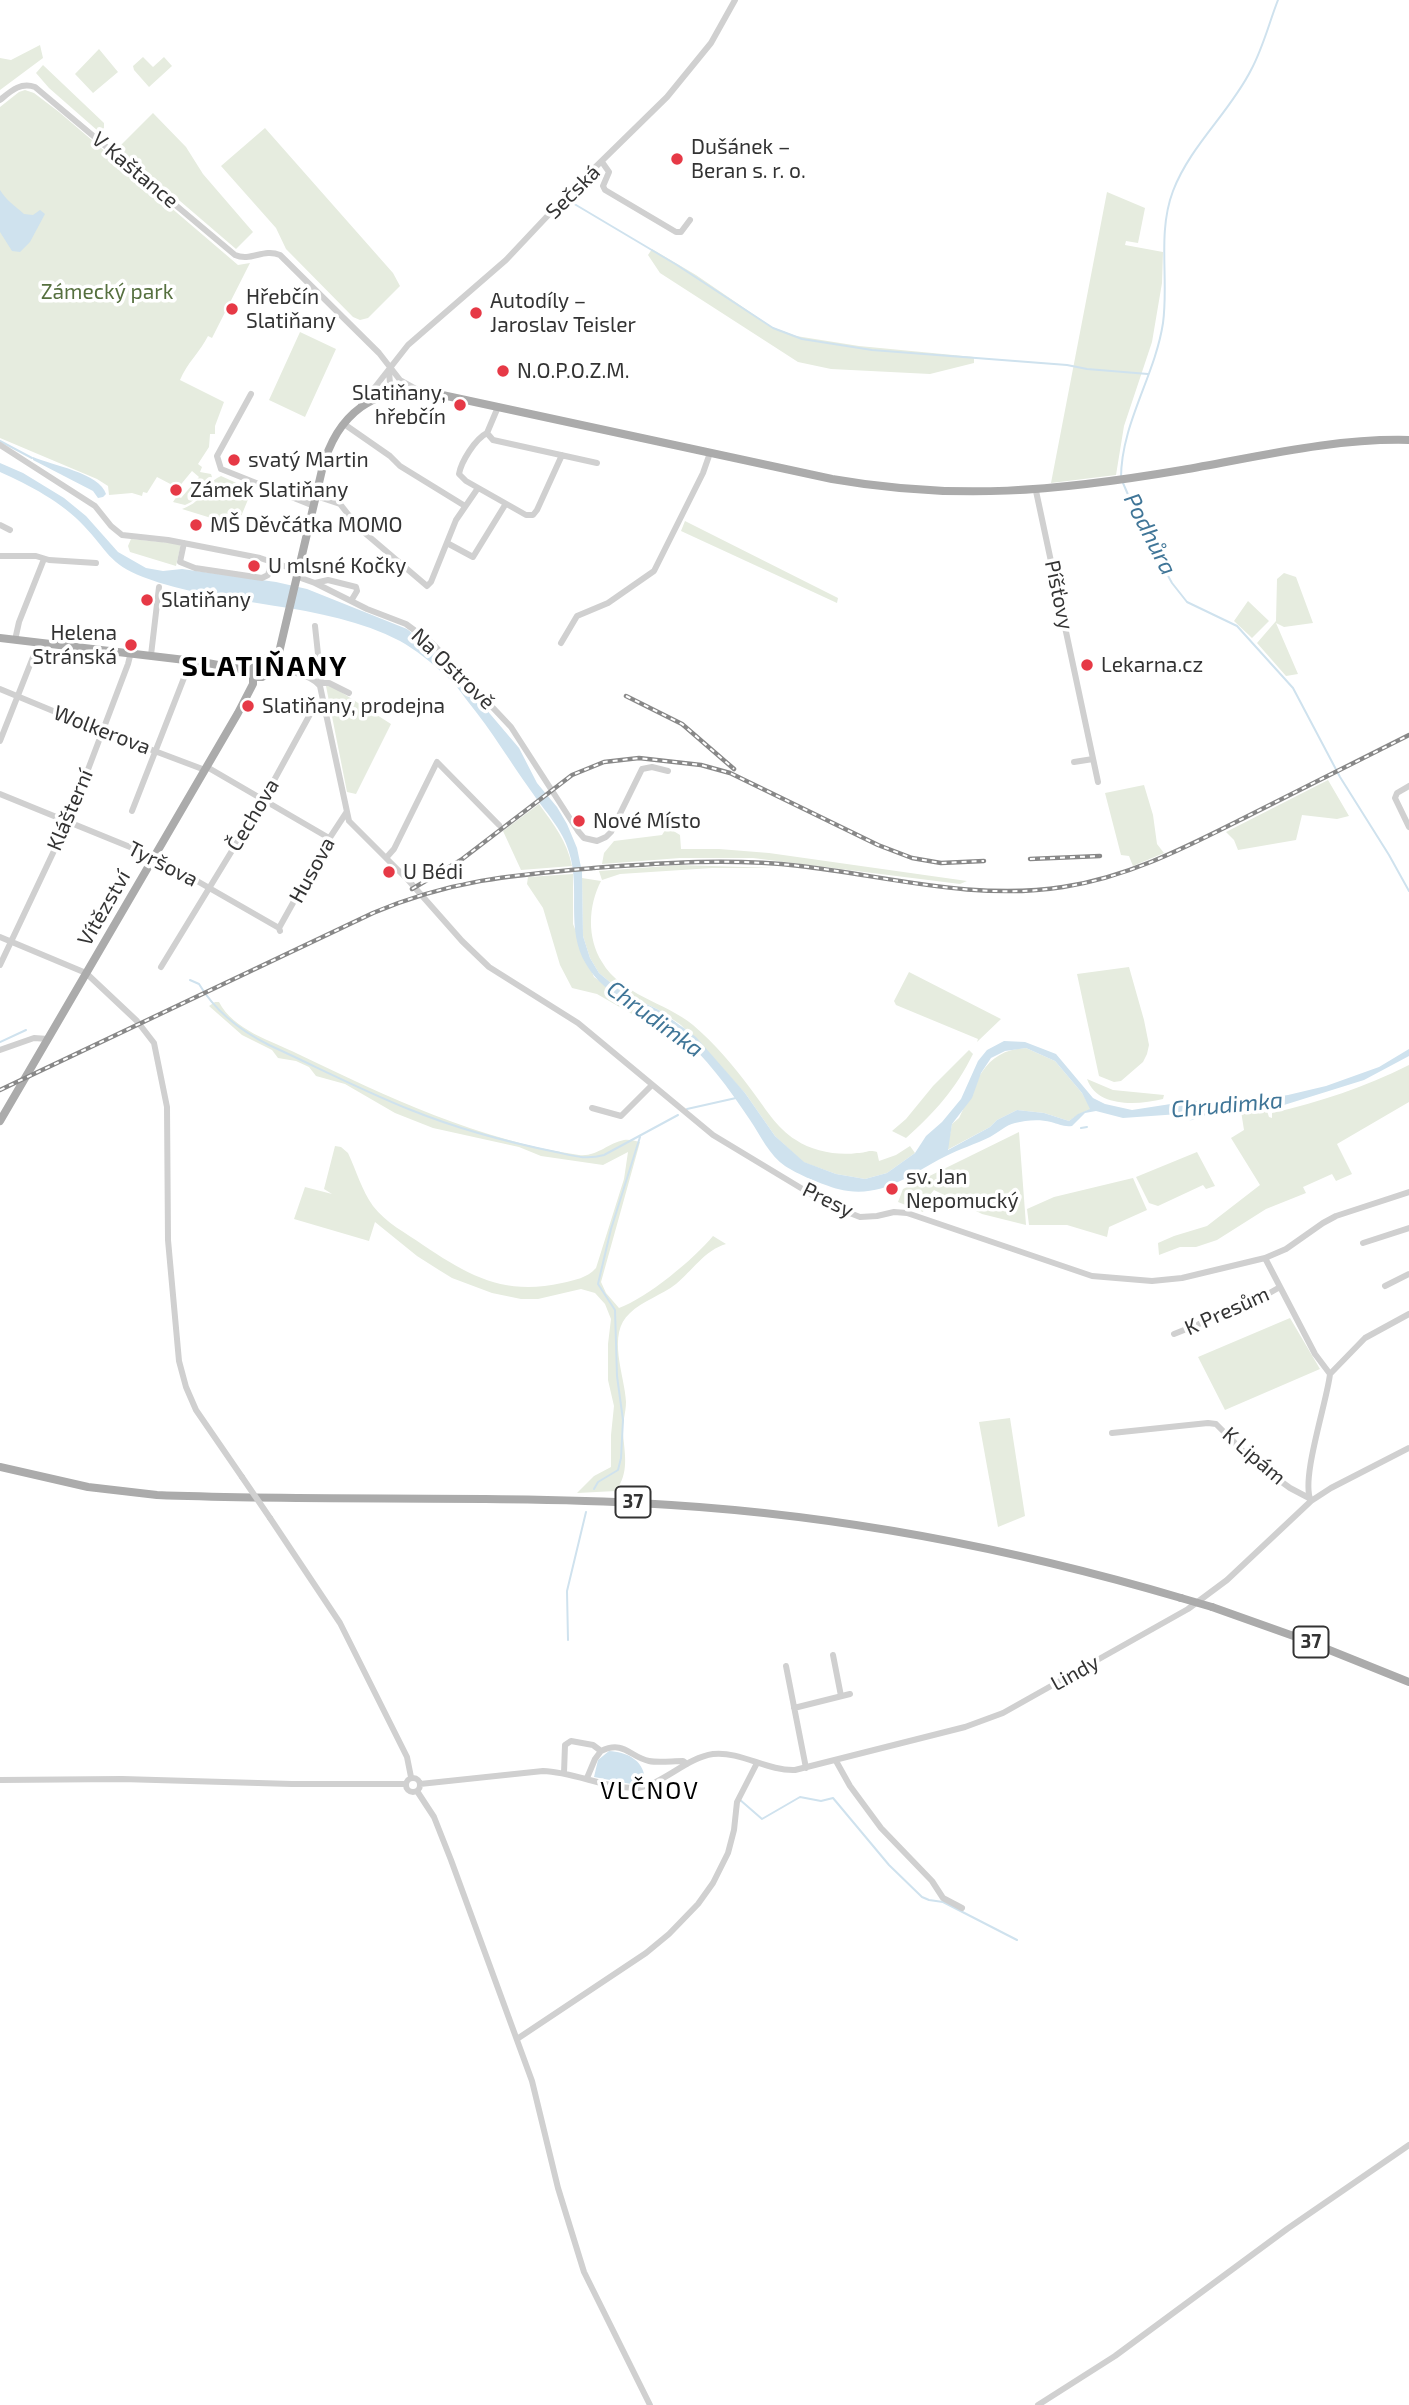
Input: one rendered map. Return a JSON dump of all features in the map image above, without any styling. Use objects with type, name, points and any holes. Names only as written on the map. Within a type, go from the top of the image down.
[{"type":"main road","points":[[277,662],[328,452],[347,421],[372,400],[396,393],[426,392],[872,486],[960,493],[1036,491],[1120,480],[1322,446],[1409,439]]},
{"type":"main road","points":[[0,638],[221,664],[251,665],[268,658],[275,650],[284,628]]},
{"type":"main road","points":[[268,658],[274,658],[277,662]]},
{"type":"main road","name":"Vítězství","points":[[238,713],[267,674],[275,669],[277,662]]},
{"type":"main road","name":"Vítězství","points":[[0,1121],[238,713],[253,684],[253,668],[259,663]]},
{"type":"main road","points":[[221,664],[247,671],[258,678],[267,674]]},
{"type":"main road","name":"37","points":[[0,1467],[88,1487],[157,1495],[611,1501],[781,1514],[891,1530],[976,1545],[1094,1573],[1181,1598],[1324,1647],[1409,1682]]},
{"type":"street","name":"Sečská","points":[[347,421],[413,341],[495,271],[643,123],[685,76],[719,31],[735,0]]},
{"type":"street","name":"V Kaštance","points":[[0,100],[22,86],[29,85],[38,89],[234,255],[247,257],[273,252],[285,259],[390,369]]},
{"type":"street","points":[[602,162],[609,172],[603,186],[605,190],[678,233],[690,220]]},
{"type":"street","points":[[390,369],[413,388],[426,392]]},
{"type":"street","points":[[390,369],[390,383],[396,393]]},
{"type":"street","points":[[396,393],[400,383],[398,377]]},
{"type":"street","points":[[251,394],[217,456],[217,461],[223,471],[314,506]]},
{"type":"street","points":[[498,407],[487,433],[479,439],[459,472],[464,480],[526,515],[534,513],[562,455]]},
{"type":"street","points":[[347,421],[400,466],[465,506]]},
{"type":"street","points":[[487,433],[495,440],[597,463]]},
{"type":"street","name":"Na Ostrově","points":[[0,445],[95,506],[122,535],[184,543],[272,561],[351,601],[406,624],[454,665],[511,727],[579,833],[592,840],[602,839],[609,834],[642,769],[652,767],[668,771]]},
{"type":"street","points":[[561,643],[575,617],[608,603],[654,571],[703,473],[710,453]]},
{"type":"street","points":[[316,496],[340,504],[359,528],[427,586],[465,506],[478,488]]},
{"type":"street","name":"Píšťovy","points":[[1036,491],[1098,782]]},
{"type":"street","points":[[447,543],[473,557],[505,505]]},
{"type":"street","points":[[0,525],[10,530]]},
{"type":"street","points":[[184,543],[180,562],[195,568],[262,578],[268,575],[272,561]]},
{"type":"street","points":[[0,556],[35,556],[96,563]]},
{"type":"street","points":[[15,640],[19,622],[44,559]]},
{"type":"street","name":"Na Ostrově","points":[[315,583],[328,580],[356,587],[357,591],[351,601]]},
{"type":"street","points":[[151,655],[159,587]]},
{"type":"street","points":[[315,626],[320,682],[346,813]]},
{"type":"street","points":[[0,741],[39,642]]},
{"type":"street","name":"Klášterní","points":[[0,965],[67,822],[131,652]]},
{"type":"street","points":[[132,811],[191,660]]},
{"type":"street","points":[[277,662],[284,669],[320,682],[329,682],[349,694]]},
{"type":"street","points":[[267,674],[280,672],[299,675]]},
{"type":"street","name":"Wolkerova","points":[[0,690],[103,732],[206,768],[329,838]]},
{"type":"street","name":"Čechova","points":[[161,967],[263,799],[313,709],[324,701]]},
{"type":"street","points":[[1074,762],[1093,759]]},
{"type":"street","points":[[386,858],[394,849],[437,762],[499,825]]},
{"type":"street","points":[[1409,786],[1397,793],[1395,798],[1409,827]]},
{"type":"street","name":"Tyršova","points":[[0,794],[155,856],[280,929]]},
{"type":"street","name":"Husova","points":[[280,929],[329,838],[346,813]]},
{"type":"street","name":"Presy","points":[[346,813],[352,826],[421,894],[489,967],[578,1023],[713,1135],[850,1215],[868,1217],[894,1212],[907,1213],[1071,1269],[1111,1279],[1152,1281],[1182,1278],[1265,1258],[1286,1249],[1323,1223],[1351,1210],[1409,1192]]},
{"type":"street","points":[[0,936],[86,973],[128,1012],[154,1042],[166,1099],[169,1240],[181,1369],[196,1410],[340,1623],[407,1757],[411,1777]]},
{"type":"street","points":[[0,1050],[34,1038],[48,1039]]},
{"type":"street","points":[[592,1108],[621,1116],[652,1085]]},
{"type":"street","points":[[1363,1243],[1409,1227]]},
{"type":"street","name":"K Presům","points":[[1265,1258],[1315,1354],[1330,1374]]},
{"type":"street","points":[[1385,1286],[1409,1274]]},
{"type":"street","name":"K Presům","points":[[1174,1334],[1252,1303],[1280,1287]]},
{"type":"street","points":[[1310,1500],[1313,1457],[1330,1374],[1365,1338],[1409,1314]]},
{"type":"street","name":"K Lipám","points":[[1112,1433],[1216,1424],[1253,1461],[1310,1500]]},
{"type":"street","name":"Lindy","points":[[687,1765],[717,1754],[780,1769],[806,1768],[979,1723],[1034,1696],[1174,1618],[1214,1590],[1310,1500],[1409,1448]]},
{"type":"street","points":[[833,1655],[841,1696]]},
{"type":"street","points":[[786,1666],[806,1768]]},
{"type":"street","points":[[794,1708],[850,1694]]},
{"type":"street","points":[[564,1773],[567,1741],[590,1744],[601,1751]]},
{"type":"street","points":[[405,1784],[408,1791],[418,1787],[530,1771],[564,1773],[624,1787],[638,1788],[687,1765],[682,1760],[649,1761],[623,1748],[610,1748],[601,1751],[587,1778]]},
{"type":"street","points":[[836,1760],[860,1801],[888,1836],[934,1883],[943,1898],[962,1908]]},
{"type":"street","points":[[517,2039],[646,1953],[694,1908],[709,1890],[728,1853],[738,1799],[757,1763]]},
{"type":"street","points":[[0,1780],[122,1779],[280,1784],[405,1784],[411,1777]]},
{"type":"street","points":[[411,1777],[417,1779],[418,1787],[446,1847],[532,2081],[558,2188],[584,2272],[650,2405]]},
{"type":"street","points":[[1038,2405],[1115,2356],[1287,2229],[1409,2145]]},
{"type":"green space","points":[[40,45],[43,58],[0,90],[0,58],[11,60]]},
{"type":"green space","points":[[99,49],[118,72],[93,93],[75,74]]},
{"type":"green space","points":[[143,57],[153,67],[164,57],[172,66],[149,87],[133,66]]},
{"type":"green space","points":[[43,65],[104,123],[104,128],[98,131],[49,88],[36,73]]},
{"type":"green space","name":"Zámecký park","points":[[25,90],[34,93],[59,112],[238,265],[250,263],[212,338],[208,336],[180,380],[224,402],[215,426],[215,434],[210,434],[209,447],[198,464],[202,467],[200,472],[211,474],[212,477],[197,496],[185,505],[173,502],[177,496],[181,498],[199,477],[192,471],[178,488],[157,477],[142,496],[132,493],[109,495],[108,486],[97,479],[0,438],[0,107]]},
{"type":"green space","points":[[153,113],[186,147],[203,174],[253,232],[236,249],[116,150]]},
{"type":"green space","points":[[265,128],[393,273],[400,286],[368,318],[360,320],[353,317],[286,249],[276,228],[221,166]]},
{"type":"green space","points":[[1107,192],[1145,208],[1138,243],[1126,241],[1125,245],[1163,252],[1162,283],[1152,342],[1124,426],[1116,475],[1051,483]]},
{"type":"green space","points":[[652,249],[696,275],[772,327],[796,336],[859,346],[974,357],[974,363],[930,374],[831,369],[798,362],[660,273],[648,255]]},
{"type":"green space","points":[[300,332],[336,349],[305,417],[269,400]]},
{"type":"green space","points":[[221,476],[252,490],[237,526],[182,509],[196,501],[210,484]]},
{"type":"green space","points":[[685,521],[838,598],[837,603],[681,531]]},
{"type":"green space","points":[[131,539],[181,544],[176,566],[130,552],[128,546]]},
{"type":"green space","points":[[1284,573],[1296,577],[1313,623],[1284,627],[1276,623],[1298,674],[1286,676],[1257,643],[1276,621],[1277,579]]},
{"type":"green space","points":[[1248,601],[1269,621],[1252,638],[1234,621]]},
{"type":"green space","points":[[330,685],[391,724],[356,794],[347,792],[326,686]]},
{"type":"green space","points":[[1328,780],[1349,816],[1337,819],[1302,815],[1296,840],[1238,850],[1234,840],[1226,832]]},
{"type":"green space","points":[[1144,785],[1153,815],[1157,844],[1164,853],[1133,866],[1129,856],[1121,855],[1105,793]]},
{"type":"green space","points":[[539,804],[563,841],[572,866],[521,870],[503,831]]},
{"type":"green space","points":[[667,827],[680,835],[681,849],[769,853],[967,881],[960,884],[753,858],[680,858],[602,864],[604,853],[614,841],[662,835]]},
{"type":"green space","points":[[680,865],[775,868],[712,868],[620,874],[602,880],[599,871]]},
{"type":"green space","points":[[573,874],[573,924],[594,977],[671,1029],[630,1013],[597,994],[572,988],[560,965],[543,908],[527,884],[528,877]]},
{"type":"green space","points":[[582,878],[601,881],[591,922],[597,953],[610,973],[620,983],[682,1017],[701,1032],[789,1135],[802,1144],[825,1152],[850,1154],[874,1151],[877,1152],[879,1161],[910,1146],[915,1153],[887,1173],[865,1179],[836,1174],[803,1162],[775,1136],[745,1093],[681,1025],[659,1010],[623,993],[599,973],[590,958],[583,936]]},
{"type":"green space","points":[[1129,967],[1149,1045],[1143,1062],[1121,1081],[1114,1082],[1099,1076],[1077,974]]},
{"type":"green space","points":[[909,972],[1001,1019],[977,1042],[978,1039],[896,1005],[894,1001]]},
{"type":"green space","points":[[219,1002],[225,1012],[243,1027],[265,1039],[400,1101],[470,1128],[542,1148],[579,1155],[597,1152],[624,1140],[640,1142],[601,1282],[606,1293],[619,1308],[643,1296],[669,1277],[713,1236],[726,1244],[705,1256],[670,1288],[635,1309],[623,1322],[618,1344],[626,1402],[623,1430],[625,1464],[623,1477],[616,1491],[577,1493],[594,1476],[611,1467],[614,1406],[608,1380],[608,1344],[611,1319],[605,1304],[595,1293],[581,1289],[538,1299],[521,1299],[492,1293],[452,1278],[417,1256],[375,1222],[369,1241],[294,1219],[305,1187],[332,1194],[324,1189],[335,1146],[341,1147],[348,1153],[366,1194],[378,1212],[456,1266],[505,1285],[523,1287],[562,1283],[576,1280],[596,1268],[624,1179],[628,1152],[603,1165],[541,1156],[519,1147],[433,1128],[395,1113],[345,1084],[316,1076],[309,1067],[296,1061],[278,1058],[272,1050],[242,1035],[209,1006]]},
{"type":"green space","points":[[1026,1048],[1055,1061],[1082,1093],[1091,1109],[1069,1121],[1044,1113],[1017,1110],[947,1150],[952,1124],[959,1118],[982,1071],[999,1055]]},
{"type":"green space","points":[[969,1050],[973,1054],[966,1067],[952,1090],[935,1109],[906,1138],[892,1131],[906,1119],[933,1086]]},
{"type":"green space","points":[[1409,1065],[1409,1102],[1337,1144],[1352,1174],[1336,1181],[1332,1174],[1303,1187],[1306,1193],[1266,1209],[1217,1240],[1196,1247],[1180,1247],[1159,1255],[1158,1243],[1207,1226],[1260,1185],[1231,1138],[1244,1130],[1241,1111],[1266,1108],[1272,1118],[1272,1113],[1342,1093]]},
{"type":"green space","points":[[1087,1079],[1113,1090],[1164,1095],[1163,1099],[1131,1103],[1109,1100],[1092,1088]]},
{"type":"green space","points":[[1019,1132],[1026,1225],[982,1214],[934,1190],[928,1197],[923,1212],[898,1202],[903,1189]]},
{"type":"green space","points":[[1197,1152],[1215,1186],[1206,1189],[1203,1185],[1158,1206],[1149,1203],[1136,1177]]},
{"type":"green space","points":[[1133,1178],[1147,1210],[1109,1227],[1107,1237],[1067,1225],[1029,1225],[1027,1209],[1054,1197]]},
{"type":"green space","points":[[1290,1318],[1320,1369],[1225,1410],[1198,1357]]},
{"type":"green space","points":[[1010,1418],[1025,1516],[998,1527],[979,1422]]},
{"type":"water","points":[[0,190],[24,214],[33,215],[40,210],[45,214],[30,242],[20,252],[12,251],[0,232]]},
{"type":"water","points":[[33,457],[95,480],[106,494],[98,498],[93,491],[33,460]]},
{"type":"water","name":"Chrudimka","points":[[0,463],[23,473],[64,498],[86,516],[118,552],[146,568],[163,571],[182,569],[307,589],[407,629],[440,655],[519,748],[537,783],[567,824],[577,848],[582,872],[583,936],[590,958],[599,973],[623,993],[659,1010],[696,1037],[745,1093],[775,1136],[804,1162],[836,1174],[865,1179],[887,1173],[915,1153],[926,1136],[961,1099],[978,1061],[987,1050],[1004,1041],[1025,1042],[1056,1054],[1093,1098],[1105,1104],[1132,1110],[1190,1101],[1254,1100],[1288,1095],[1326,1086],[1379,1067],[1409,1049],[1409,1056],[1364,1080],[1284,1105],[1241,1111],[1217,1111],[1189,1121],[1207,1112],[1123,1118],[1096,1111],[1085,1113],[1072,1126],[1038,1120],[1015,1123],[894,1184],[867,1191],[838,1189],[810,1179],[785,1166],[775,1157],[725,1085],[687,1041],[615,995],[594,976],[580,951],[576,937],[574,880],[569,852],[562,836],[477,714],[452,682],[435,666],[400,641],[339,618],[207,594],[143,577],[109,556],[66,509],[34,488],[0,472]],"holes":[[[1026,1048],[1055,1061],[1082,1093],[1090,1109],[1069,1121],[1044,1113],[1017,1110],[948,1150],[952,1124],[972,1098],[981,1073],[991,1058],[1005,1051]]]},
{"type":"water","points":[[609,1751],[633,1758],[641,1766],[645,1779],[631,1784],[594,1777],[598,1760]]},
{"type":"waterway","name":"Podhůra","points":[[1121,478],[1126,438],[1153,362],[1163,323],[1164,240],[1173,191],[1189,159],[1251,70],[1278,0]]},
{"type":"waterway","points":[[571,202],[677,265],[773,328],[802,339],[872,350],[1148,374]]},
{"type":"waterway","points":[[0,441],[32,458]]},
{"type":"waterway","name":"Podhůra","points":[[1123,483],[1145,534],[1172,583],[1187,602],[1237,626],[1293,688],[1340,777],[1409,891]]},
{"type":"waterway","points":[[190,980],[199,984],[205,994],[230,1019],[269,1045],[393,1103],[429,1117],[519,1144],[580,1157],[604,1155],[678,1115]]},
{"type":"waterway","points":[[0,1042],[26,1030]]},
{"type":"waterway","points":[[687,1109],[736,1098]]},
{"type":"waterway","points":[[1081,1128],[1087,1127]]},
{"type":"waterway","points":[[594,1489],[598,1482],[618,1470],[621,1458],[623,1420],[617,1376],[615,1310],[598,1284],[611,1229],[640,1137]]},
{"type":"waterway","points":[[568,1640],[567,1591],[586,1512]]},
{"type":"waterway","points":[[739,1799],[762,1819],[800,1797],[821,1801],[833,1798],[889,1865],[922,1897],[943,1902],[1017,1940]]},
{"type":"railway","points":[[626,696],[682,724],[734,769]]},
{"type":"railway","points":[[0,1090],[373,913],[456,886],[564,871],[645,864],[722,862],[800,866],[964,889],[1030,891],[1063,887],[1111,876],[1179,850],[1409,735]]},
{"type":"railway","points":[[412,889],[461,860],[572,775],[604,762],[639,758],[701,765],[730,773],[878,845],[912,858],[941,863],[984,861]]},
{"type":"railway","points":[[1030,859],[1100,856]]},
{"type":"place","name":"Dušánek – Beran s. r. o.","points":[[677,159]]},
{"type":"place","name":"Hřebčín Slatiňany","points":[[232,309]]},
{"type":"place","name":"Autodíly – Jaroslav Teisler","points":[[476,313]]},
{"type":"place","name":"N.O.P.O.Z.M.","points":[[503,371]]},
{"type":"place","name":"Slatiňany, hřebčín","points":[[460,405]]},
{"type":"place","name":"svatý Martin","points":[[234,460]]},
{"type":"place","name":"Zámek Slatiňany","points":[[176,490]]},
{"type":"place","name":"MŠ Děvčátka MOMO","points":[[196,525]]},
{"type":"place","name":"U mlsné Kočky","points":[[254,566]]},
{"type":"place","name":"Slatiňany","points":[[147,600]]},
{"type":"place","name":"Helena Stránská","points":[[131,645]]},
{"type":"place","name":"Lekarna.cz","points":[[1087,665]]},
{"type":"place","name":"Slatiňany, prodejna","points":[[248,706]]},
{"type":"place","name":"Nové Místo","points":[[579,821]]},
{"type":"place","name":"U Bédi","points":[[389,872]]},
{"type":"place","name":"sv. Jan Nepomucký","points":[[892,1189]]},
{"type":"district","name":"SLATIŇANY","points":[[265,667]]},
{"type":"district","name":"VLČNOV","points":[[650,1791]]}]
